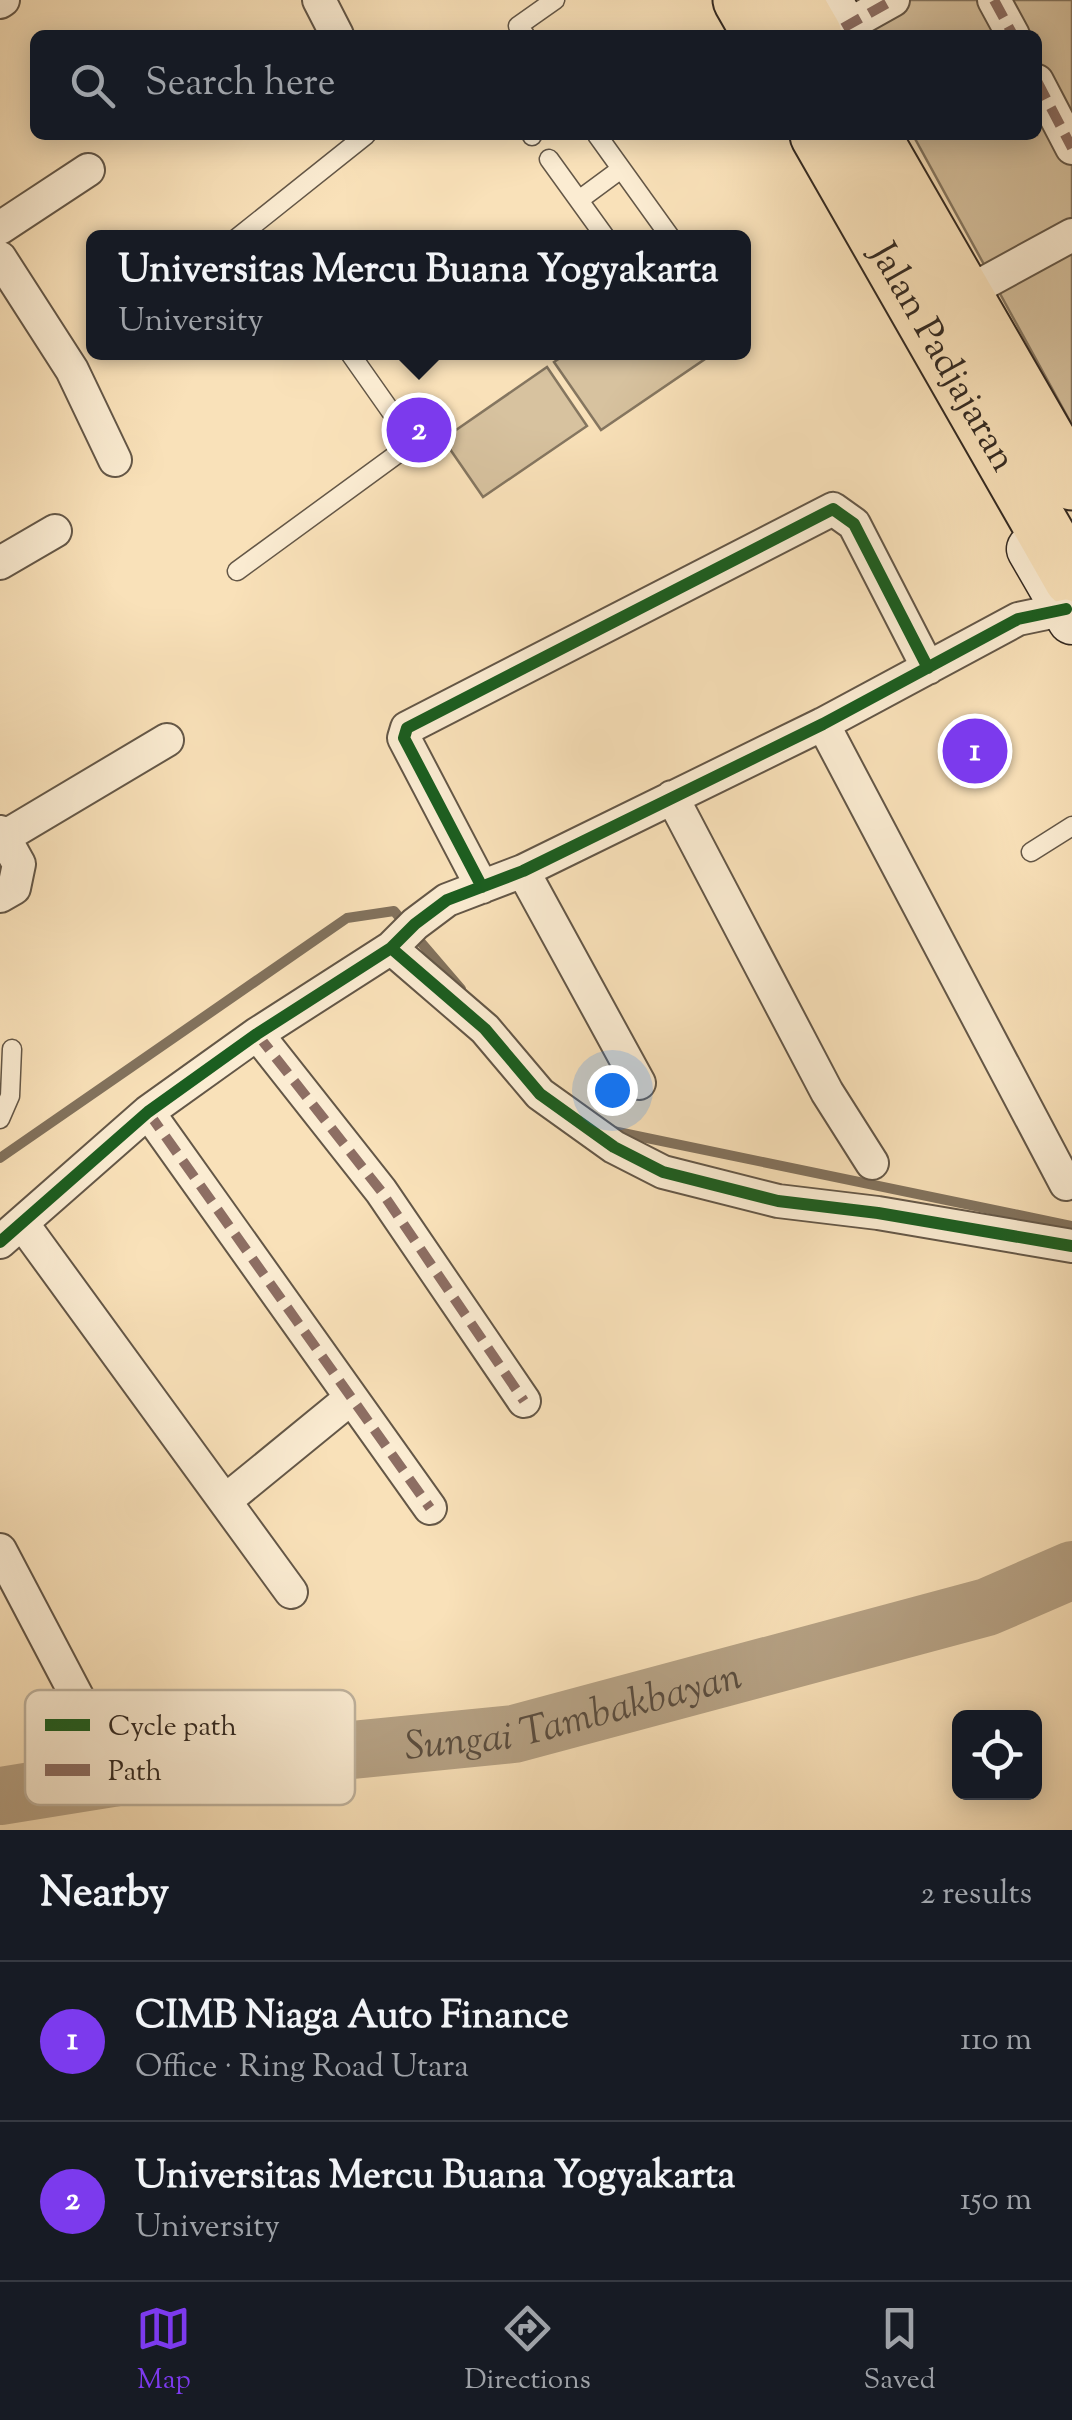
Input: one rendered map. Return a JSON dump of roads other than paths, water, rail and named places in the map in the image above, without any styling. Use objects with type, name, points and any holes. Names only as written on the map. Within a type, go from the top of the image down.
[{"type":"highway","points":[[741,0],[758,30]]},
{"type":"highway","points":[[794,0],[833,24]]},
{"type":"highway","name":"Jalan Padjajaran","points":[[821,140],[978,365],[1072,482]]},
{"type":"highway","name":"Jalan Padjajaran","points":[[874,140],[978,365],[1070,602]]},
{"type":"street","points":[[319,0],[334,30]]},
{"type":"street","points":[[715,0],[732,30]]},
{"type":"street","points":[[833,24],[894,0]]},
{"type":"street","points":[[994,0],[1009,30]]},
{"type":"street","points":[[1042,91],[1072,148]]},
{"type":"street","points":[[796,140],[978,365],[1072,430]]},
{"type":"street","points":[[906,140],[986,282],[978,365]]},
{"type":"street","points":[[0,228],[88,170]]},
{"type":"street","points":[[986,282],[1072,235]]},
{"type":"street","points":[[0,258],[72,370],[115,460]]},
{"type":"street","points":[[482,888],[404,738],[407,728],[833,509],[854,524],[928,668]]},
{"type":"street","points":[[0,563],[55,531]]},
{"type":"street","points":[[291,1592],[225,1501],[11,1232],[148,1112],[258,1034],[391,948],[448,900],[524,871],[824,724],[1018,619],[1070,602]]},
{"type":"street","points":[[824,724],[1066,1184]]},
{"type":"street","points":[[0,896],[14,888],[19,864],[2,835],[167,740]]},
{"type":"street","points":[[672,796],[827,1092],[872,1164]]},
{"type":"street","points":[[524,871],[639,1083]]},
{"type":"street","points":[[391,948],[485,1029],[540,1094],[614,1147],[662,1172],[778,1201],[878,1213],[1072,1246]]},
{"type":"street","points":[[258,1034],[381,1191],[524,1401]]},
{"type":"street","points":[[148,1112],[430,1508]]},
{"type":"street","points":[[225,1501],[350,1398]]},
{"type":"street","points":[[0,1550],[74,1690]]},
{"type":"lane","points":[[518,30],[555,0]]},
{"type":"lane","points":[[261,230],[360,140]]},
{"type":"lane","points":[[601,140],[665,230]]},
{"type":"lane","points":[[549,159],[600,230]]},
{"type":"lane","points":[[579,200],[621,169]]},
{"type":"lane","points":[[237,571],[404,448],[406,432],[355,360]]},
{"type":"lane","points":[[1030,852],[1072,826]]},
{"type":"lane","points":[[0,1119],[10,1096],[12,1049]]},
{"type":"waterway","points":[[0,1158],[347,918],[394,911],[461,989]]},
{"type":"waterway","points":[[613,1131],[1072,1226]]},
{"type":"waterway","name":"Sungai Tambakbayan","points":[[355,1750],[514,1734],[987,1607],[1072,1570]]},
{"type":"waterway","name":"Sungai Tambakbayan","points":[[0,1796],[25,1792]]},
{"type":"place","name":"Universitas Mercu Buana Yogyakarta","points":[[419,430]]},
{"type":"place","name":"CIMB Niaga Auto Finance","points":[[975,751]]}]
